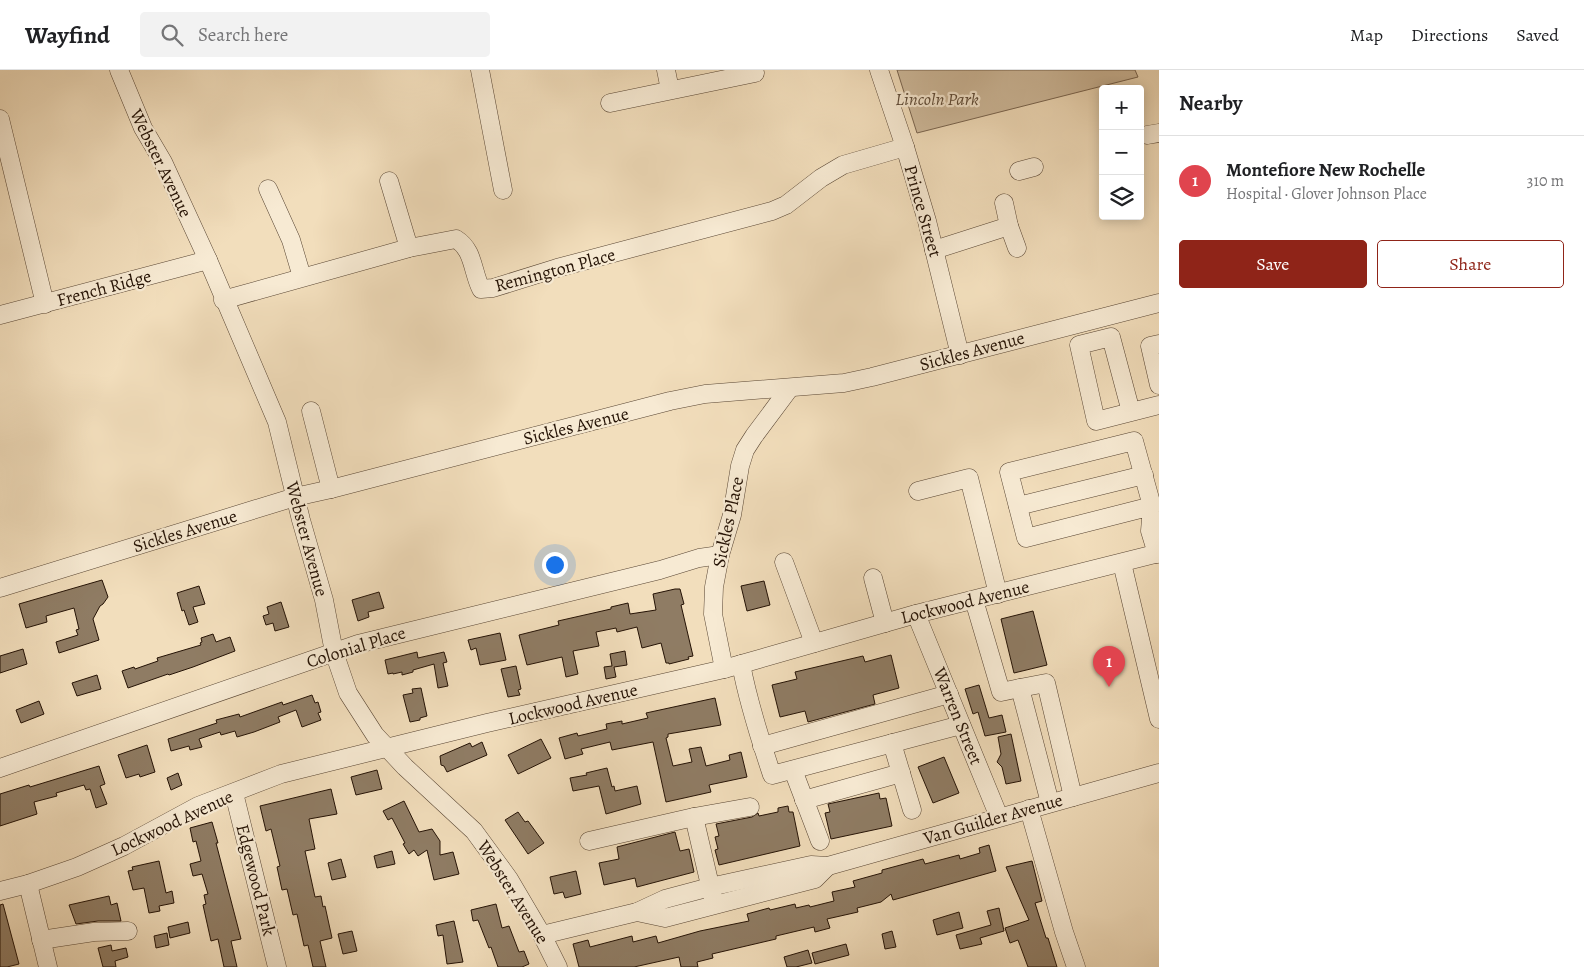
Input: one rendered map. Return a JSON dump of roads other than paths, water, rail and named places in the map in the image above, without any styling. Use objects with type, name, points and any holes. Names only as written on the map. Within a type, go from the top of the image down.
[{"type":"street","name":"Webster Avenue","points":[[118,70],[140,120],[208,260],[223,300],[264,388],[277,422],[295,497],[324,600],[334,652],[348,693],[375,735],[474,831],[509,879],[542,935],[558,967]]},
{"type":"street","points":[[480,70],[503,190]]},
{"type":"street","points":[[666,70],[670,90]]},
{"type":"street","name":"Prince Street","points":[[879,70],[905,148],[934,250],[960,355]]},
{"type":"street","points":[[610,103],[755,73]]},
{"type":"street","points":[[0,119],[45,304]]},
{"type":"street","name":"Remington Place","points":[[223,300],[409,248],[456,239],[465,244],[481,289],[493,288],[557,268],[772,212],[786,205],[821,178],[843,165],[905,148]]},
{"type":"street","points":[[389,181],[409,248]]},
{"type":"street","points":[[268,189],[291,240],[302,277]]},
{"type":"street","points":[[1004,203],[1016,248]]},
{"type":"street","points":[[934,250],[1009,226]]},
{"type":"street","name":"French Ridge","points":[[0,315],[208,260]]},
{"type":"street","name":"Sickles Avenue","points":[[0,588],[295,497],[670,401],[705,394],[789,389],[872,378],[1159,303]]},
{"type":"street","points":[[1131,412],[1111,337],[1079,345],[1096,421],[1159,405]]},
{"type":"street","points":[[1159,344],[1150,346],[1159,383]]},
{"type":"street","name":"Sickles Place","points":[[789,389],[745,450],[740,466],[732,515],[720,556],[714,588],[713,614],[733,666],[745,683],[772,775],[794,770]]},
{"type":"street","points":[[312,411],[331,489]]},
{"type":"street","points":[[1152,506],[1026,538],[1009,472],[1134,441],[1152,506],[1150,531],[1158,554]]},
{"type":"street","points":[[1018,506],[1144,475]]},
{"type":"street","points":[[918,491],[968,478],[998,594]]},
{"type":"street","name":"Lockwood Avenue","points":[[0,891],[28,884],[77,867],[124,846],[198,806],[281,774],[487,723],[733,666],[916,614],[1158,554]]},
{"type":"street","name":"Colonial Place","points":[[0,768],[358,644],[660,570],[699,558],[720,556]]},
{"type":"street","points":[[784,562],[814,643]]},
{"type":"street","points":[[1122,563],[1159,719]]},
{"type":"street","points":[[873,578],[885,623]]},
{"type":"street","points":[[974,600],[1001,692],[1046,683],[1072,797]]},
{"type":"street","name":"Warren Street","points":[[916,614],[999,818]]},
{"type":"street","points":[[1020,688],[1050,803]]},
{"type":"street","points":[[762,746],[949,694]]},
{"type":"street","points":[[820,841],[794,770],[961,724]]},
{"type":"street","points":[[892,744],[912,810]]},
{"type":"street","points":[[1042,773],[1066,767]]},
{"type":"street","points":[[804,800],[901,773]]},
{"type":"street","name":"Van Guilder Avenue","points":[[542,935],[637,912],[665,899],[710,887],[811,865],[828,866],[1159,773]]},
{"type":"street","name":"Edgewood Park","points":[[234,793],[277,967]]},
{"type":"street","points":[[589,840],[750,807]]},
{"type":"street","points":[[1029,809],[1064,932],[1076,967]]},
{"type":"street","points":[[694,817],[715,905]]},
{"type":"street","name":"Van Guilder Avenue","points":[[637,912],[665,918],[815,880],[828,866]]},
{"type":"street","points":[[28,884],[48,967]]},
{"type":"street","points":[[41,940],[94,932],[128,931]]},
{"type":"place","name":"Montefiore New Rochelle","points":[[1109,687]]},
{"type":"park label","name":"Lincoln Park","points":[[937,99]]}]
